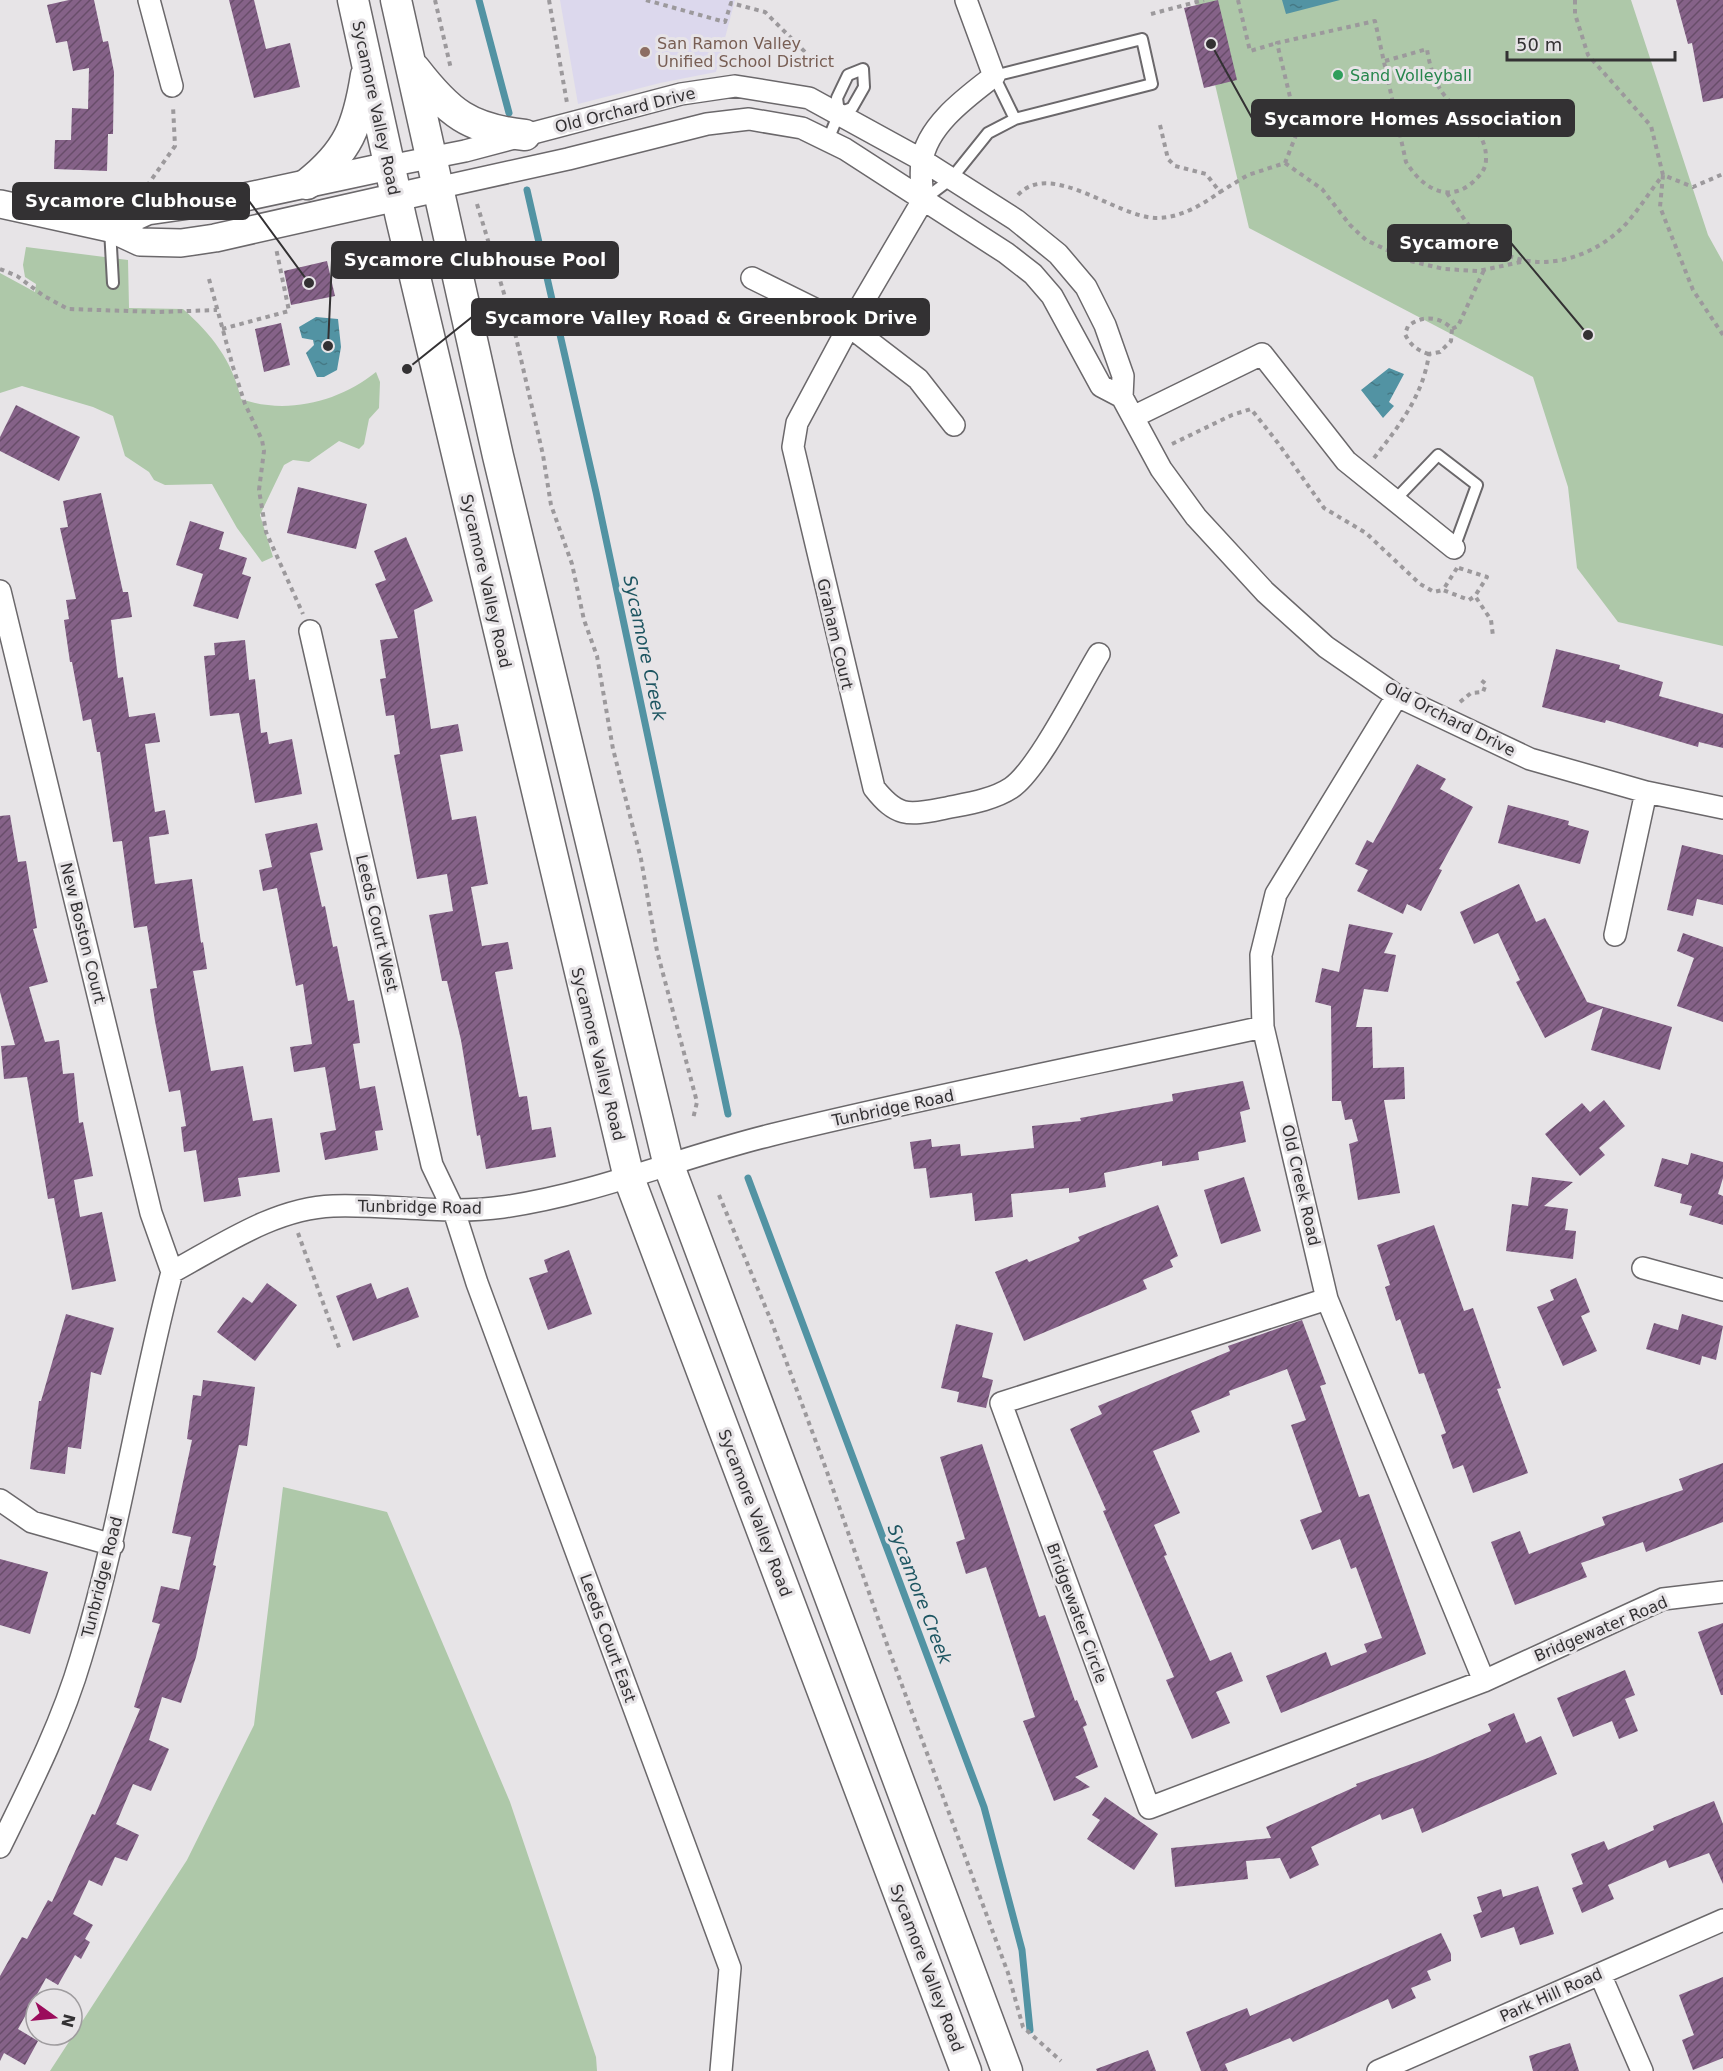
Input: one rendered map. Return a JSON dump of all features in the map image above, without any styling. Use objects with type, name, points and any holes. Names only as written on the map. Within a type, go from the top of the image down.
[{"type":"main road","name":"Sycamore Valley Road","points":[[353,0],[396,197],[629,1178],[966,2071]]},
{"type":"main road","points":[[396,0],[498,456],[669,1166],[1008,2071]]},
{"type":"main road","points":[[411,64],[439,100],[469,122],[486,129],[525,135]]},
{"type":"main road","points":[[307,184],[330,166],[342,151],[362,98],[367,67]]},
{"type":"street","points":[[149,0],[172,86]]},
{"type":"street","points":[[923,200],[922,160],[939,124],[960,102],[994,76],[966,0]]},
{"type":"street","name":"Old Orchard Drive","points":[[389,166],[525,135],[681,94],[735,86],[809,98],[922,160],[1003,212],[1058,254],[1086,287],[1105,325],[1123,376],[1122,397],[1153,454],[1197,517],[1265,592],[1326,647],[1397,696],[1449,723],[1530,759],[1646,792],[1723,807]]},
{"type":"street","name":"Old Orchard Drive","points":[[437,188],[568,159],[707,124],[749,119],[802,128],[846,149],[1006,253],[1033,274],[1052,296],[1101,386],[1122,397]]},
{"type":"street","points":[[110,228],[147,211],[245,197],[389,166]]},
{"type":"street","points":[[0,204],[110,228],[140,242],[181,243],[215,238],[437,188]]},
{"type":"street","name":"Graham Court","points":[[923,200],[849,326],[797,423],[793,447],[874,788],[888,806],[912,815],[993,797],[1012,788],[1029,772],[1099,654]]},
{"type":"street","points":[[752,278],[849,326],[918,379],[954,425]]},
{"type":"street","points":[[1133,417],[1262,354],[1346,461],[1456,558]]},
{"type":"street","name":"New Boston Court","points":[[0,591],[150,1213],[172,1272]]},
{"type":"street","name":"Leeds Court West","points":[[310,632],[432,1165],[454,1210]]},
{"type":"street","name":"Old Creek Road","points":[[1397,696],[1276,894],[1261,955],[1263,1027],[1327,1299],[1484,1681]]},
{"type":"street","points":[[1615,935],[1646,792]]},
{"type":"street","name":"Tunbridge Road","points":[[0,1847],[35,1775],[81,1661],[113,1545],[134,1428],[172,1272],[252,1228],[292,1212],[332,1206],[454,1210],[503,1207],[629,1178],[768,1136],[1263,1027]]},
{"type":"street","name":"Leeds Court East","points":[[454,1210],[477,1283],[730,1968],[721,2071]]},
{"type":"street","points":[[1643,1268],[1723,1290]]},
{"type":"street","name":"Bridgewater Circle","points":[[1327,1299],[1001,1403],[1149,1808],[1484,1681]]},
{"type":"street","points":[[0,1500],[32,1522],[113,1545]]},
{"type":"street","name":"Bridgewater Road","points":[[1484,1681],[1663,1599],[1723,1592]]},
{"type":"street","name":"Park Hill Road","points":[[1378,2071],[1723,1920]]},
{"type":"street","points":[[1600,1974],[1641,2071]]},
{"type":"lane","points":[[923,200],[951,179],[987,133],[1015,118],[1152,84],[1142,39],[994,76],[1015,118]]},
{"type":"lane","points":[[828,141],[838,113]]},
{"type":"lane","points":[[110,228],[113,283]]},
{"type":"lane","points":[[1394,501],[1438,455],[1476,485],[1456,558]]},
{"type":"path","points":[[435,0],[452,75]]},
{"type":"path","points":[[549,0],[572,123]]},
{"type":"path","points":[[646,0],[725,22],[731,3],[765,12],[808,55]]},
{"type":"path","points":[[1151,14],[1203,0]]},
{"type":"path","points":[[1238,0],[1250,51],[1375,21],[1406,162],[1417,179],[1430,189],[1447,193],[1460,192],[1482,173],[1486,162],[1483,139],[1438,86],[1427,49],[1385,61]]},
{"type":"path","points":[[1575,0],[1575,14],[1588,55],[1651,126],[1663,175],[1660,207],[1693,290],[1723,335]]},
{"type":"path","points":[[1277,43],[1298,130],[1285,163]]},
{"type":"path","points":[[143,191],[174,146],[172,86]]},
{"type":"path","points":[[1298,130],[1394,106]]},
{"type":"path","points":[[1160,125],[1168,159],[1175,166],[1206,174],[1220,192]]},
{"type":"path","points":[[1285,163],[1322,189],[1350,225],[1366,240],[1410,261],[1444,269],[1484,269],[1523,262],[1555,262],[1575,257],[1598,245],[1624,225],[1663,175]]},
{"type":"path","points":[[1003,212],[1024,189],[1037,183],[1088,194],[1133,214],[1157,218],[1183,213],[1248,175],[1285,163]]},
{"type":"path","points":[[1663,175],[1693,187],[1723,174]]},
{"type":"path","points":[[1447,193],[1479,237],[1523,262]]},
{"type":"path","points":[[477,204],[512,320],[543,455],[551,505],[572,564],[584,620],[597,656],[613,749],[641,859],[660,962],[697,1102],[693,1119]]},
{"type":"path","points":[[222,329],[290,311],[274,241]]},
{"type":"path","points":[[0,269],[17,276],[44,296],[68,309],[166,312],[217,310]]},
{"type":"path","points":[[1452,329],[1458,326],[1484,269]]},
{"type":"path","points":[[209,279],[245,404],[262,440],[264,451],[259,489],[266,532],[310,632]]},
{"type":"path","points":[[1426,319],[1440,319],[1452,329],[1452,341],[1440,352],[1429,354],[1419,351],[1408,340],[1405,330],[1408,326],[1426,319]]},
{"type":"path","points":[[1360,473],[1408,413],[1421,387],[1429,354]]},
{"type":"path","points":[[1153,454],[1232,415],[1251,409],[1324,508],[1366,533],[1420,584],[1434,592],[1443,590],[1469,600],[1475,596],[1487,577],[1456,558],[1443,590]]},
{"type":"path","points":[[1475,596],[1491,620],[1493,636]]},
{"type":"path","points":[[1449,723],[1465,695],[1483,692],[1486,684],[1481,680]]},
{"type":"path","points":[[719,1195],[772,1323],[830,1479],[892,1660],[1000,1952],[1023,2027],[1062,2061]]},
{"type":"path","points":[[292,1212],[340,1350]]},
{"type":"shaded area","name":"San Ramon Valley Unified School District","points":[[560,0],[735,0],[716,72],[660,83],[578,104]]},
{"type":"green space","points":[[1195,0],[1631,0],[1708,235],[1723,262],[1723,646],[1618,622],[1577,568],[1568,487],[1533,377],[1249,228]]},
{"type":"green space","points":[[26,247],[128,260],[129,308],[183,309],[220,349],[232,372],[241,399],[276,406],[312,403],[346,391],[376,372],[380,382],[379,408],[369,419],[364,444],[359,449],[339,441],[309,462],[293,460],[284,465],[260,515],[273,557],[262,562],[237,528],[212,484],[165,485],[154,480],[149,472],[125,456],[113,416],[93,407],[22,386],[0,393],[0,273],[35,292],[36,284],[25,277],[23,265]]},
{"type":"green space","points":[[283,1487],[387,1512],[510,1802],[596,2057],[597,2071],[50,2071],[66,2047],[84,2047],[84,2019],[187,1860],[254,1725]]},
{"type":"water","points":[[1282,0],[1340,0],[1286,14]]},
{"type":"water","points":[[316,317],[338,319],[341,347],[337,370],[324,377],[317,377],[306,353],[314,345],[313,340],[302,338],[299,327]]},
{"type":"water","points":[[1389,368],[1404,374],[1389,402],[1394,406],[1383,418],[1361,390]]},
{"type":"building","points":[[69,0],[94,0],[103,42],[108,41],[114,72],[113,134],[108,134],[107,171],[54,169],[55,140],[71,140],[72,108],[88,109],[89,68],[73,71],[67,41],[56,43],[47,5]]},
{"type":"building","points":[[229,0],[254,0],[266,49],[290,43],[300,87],[254,98]]},
{"type":"building","points":[[1218,0],[1237,80],[1204,88],[1184,8]]},
{"type":"building","points":[[1676,0],[1723,0],[1723,98],[1703,102],[1692,43],[1688,44]]},
{"type":"building","points":[[327,261],[335,296],[291,305],[284,271]]},
{"type":"building","points":[[281,323],[290,365],[264,372],[255,329]]},
{"type":"building","points":[[16,405],[80,437],[59,481],[0,451],[0,437]]},
{"type":"building","points":[[298,487],[367,504],[356,549],[287,533]]},
{"type":"building","points":[[101,493],[123,592],[128,592],[132,617],[111,620],[118,678],[123,677],[129,717],[155,713],[160,742],[145,744],[155,812],[165,810],[169,834],[149,837],[155,884],[192,879],[207,969],[193,971],[211,1071],[243,1066],[253,1121],[272,1118],[280,1172],[238,1178],[241,1196],[204,1202],[196,1150],[184,1152],[181,1127],[186,1126],[180,1090],[169,1092],[155,1021],[150,989],[157,988],[147,926],[134,928],[122,841],[113,842],[100,752],[97,752],[91,719],[83,721],[72,662],[70,662],[64,620],[69,619],[66,600],[76,599],[60,528],[68,527],[63,501]]},
{"type":"building","points":[[190,521],[224,532],[219,549],[247,558],[242,574],[251,577],[238,619],[193,606],[203,574],[176,565]]},
{"type":"building","points":[[406,537],[433,601],[414,610],[431,729],[458,724],[463,751],[440,755],[452,820],[476,816],[488,884],[471,887],[482,946],[508,942],[513,969],[495,972],[519,1097],[527,1096],[532,1130],[551,1127],[556,1157],[486,1169],[480,1135],[477,1136],[461,1040],[447,981],[442,981],[429,915],[453,911],[447,874],[417,879],[394,755],[400,754],[394,715],[386,716],[380,679],[386,678],[380,640],[398,638],[375,584],[386,580],[374,551]]},
{"type":"building","points":[[245,640],[249,680],[255,679],[261,733],[267,732],[269,744],[292,739],[302,794],[255,803],[239,713],[210,716],[204,656],[215,655],[214,643]]},
{"type":"building","points":[[1556,649],[1620,665],[1619,669],[1663,682],[1659,696],[1723,714],[1723,748],[1699,742],[1698,747],[1606,720],[1605,723],[1542,707]]},
{"type":"building","points":[[1417,764],[1446,779],[1440,789],[1473,807],[1439,869],[1442,870],[1421,911],[1407,904],[1403,914],[1357,891],[1368,870],[1355,864],[1367,840],[1373,843]]},
{"type":"building","points":[[1508,805],[1569,821],[1568,825],[1589,831],[1580,864],[1498,843]]},
{"type":"building","points":[[10,815],[18,862],[26,861],[37,928],[33,929],[48,982],[29,987],[45,1042],[59,1040],[63,1074],[74,1073],[79,1123],[83,1122],[93,1176],[74,1180],[80,1217],[102,1212],[116,1281],[72,1290],[54,1198],[48,1199],[27,1077],[4,1079],[1,1046],[15,1045],[0,992],[0,816]]},
{"type":"building","points":[[317,823],[323,850],[310,853],[322,907],[325,906],[333,947],[337,946],[348,1001],[354,1000],[360,1043],[353,1044],[360,1089],[375,1086],[383,1130],[375,1131],[378,1150],[325,1160],[320,1133],[336,1130],[325,1067],[294,1072],[290,1047],[312,1044],[303,984],[296,986],[277,888],[263,891],[259,870],[272,867],[265,834]]},
{"type":"building","points":[[1682,845],[1723,855],[1723,905],[1697,899],[1693,916],[1667,910]]},
{"type":"building","points":[[1519,884],[1536,922],[1545,918],[1587,1002],[1672,1027],[1660,1070],[1591,1050],[1603,1008],[1545,1038],[1516,982],[1520,980],[1498,933],[1474,944],[1460,912]]},
{"type":"building","points":[[1349,924],[1393,933],[1384,953],[1396,955],[1388,992],[1364,989],[1356,1027],[1372,1027],[1373,1068],[1404,1067],[1405,1099],[1384,1100],[1400,1193],[1358,1200],[1349,1144],[1358,1141],[1352,1119],[1345,1120],[1341,1101],[1332,1101],[1331,1006],[1315,1002],[1322,968],[1339,972]]},
{"type":"building","points":[[1683,933],[1723,947],[1723,1022],[1677,1006],[1694,958],[1677,951]]},
{"type":"building","points":[[1243,1081],[1250,1109],[1240,1112],[1246,1142],[1198,1152],[1199,1160],[1162,1166],[1162,1161],[1104,1173],[1106,1187],[1069,1193],[1069,1188],[1011,1194],[1013,1217],[975,1221],[972,1193],[930,1198],[926,1168],[914,1169],[910,1142],[931,1139],[932,1147],[960,1144],[961,1156],[1034,1148],[1032,1126],[1081,1121],[1080,1118],[1173,1101],[1172,1094]]},
{"type":"building","points":[[1604,1100],[1625,1126],[1599,1148],[1605,1155],[1580,1176],[1545,1134],[1582,1103],[1590,1112]]},
{"type":"building","points":[[1691,1153],[1723,1162],[1723,1178],[1718,1194],[1723,1196],[1723,1225],[1689,1215],[1692,1206],[1680,1203],[1682,1194],[1654,1186],[1662,1158],[1688,1165]]},
{"type":"building","points":[[1244,1177],[1261,1231],[1221,1244],[1204,1190]]},
{"type":"building","points":[[1532,1177],[1573,1182],[1544,1206],[1568,1209],[1565,1230],[1576,1231],[1573,1259],[1506,1251],[1512,1204],[1528,1206]]},
{"type":"building","points":[[1158,1205],[1178,1256],[1170,1260],[1173,1267],[1143,1280],[1147,1289],[1024,1341],[995,1272],[1027,1259],[1029,1262],[1080,1241],[1078,1237]]},
{"type":"building","points":[[1434,1225],[1464,1311],[1473,1308],[1501,1388],[1497,1389],[1528,1473],[1473,1493],[1463,1465],[1453,1469],[1441,1435],[1446,1433],[1424,1373],[1419,1374],[1400,1319],[1396,1321],[1385,1287],[1390,1285],[1377,1245]]},
{"type":"building","points":[[569,1250],[592,1314],[548,1330],[529,1278],[548,1272],[544,1260]]},
{"type":"building","points":[[1576,1278],[1590,1312],[1581,1316],[1597,1351],[1563,1366],[1537,1307],[1554,1300],[1550,1290]]},
{"type":"building","points":[[267,1283],[297,1305],[255,1361],[217,1332],[243,1297],[252,1303]]},
{"type":"building","points":[[371,1283],[377,1299],[408,1287],[419,1317],[353,1341],[336,1296]]},
{"type":"building","points":[[66,1314],[114,1328],[101,1375],[91,1372],[81,1449],[68,1447],[65,1474],[30,1469],[39,1401],[41,1401]]},
{"type":"building","points":[[1682,1314],[1723,1326],[1716,1360],[1702,1356],[1700,1365],[1646,1349],[1654,1323],[1678,1330]]},
{"type":"building","points":[[1302,1320],[1326,1384],[1320,1386],[1359,1497],[1369,1494],[1426,1654],[1281,1713],[1266,1676],[1326,1652],[1331,1666],[1367,1652],[1364,1644],[1382,1638],[1356,1567],[1351,1569],[1340,1539],[1312,1550],[1300,1520],[1322,1512],[1291,1425],[1306,1420],[1287,1369],[1229,1391],[1230,1395],[1191,1411],[1200,1432],[1153,1451],[1180,1513],[1154,1525],[1167,1555],[1164,1556],[1210,1661],[1231,1652],[1243,1681],[1216,1692],[1230,1723],[1192,1739],[1166,1680],[1174,1677],[1103,1511],[1106,1510],[1070,1429],[1102,1414],[1098,1406],[1230,1351],[1228,1346]]},
{"type":"building","points":[[956,1324],[993,1333],[982,1377],[993,1380],[986,1408],[957,1402],[959,1392],[941,1388]]},
{"type":"building","points":[[203,1380],[255,1387],[247,1446],[239,1445],[196,1657],[181,1703],[162,1697],[149,1740],[169,1749],[151,1791],[133,1784],[116,1824],[139,1835],[127,1861],[115,1857],[102,1886],[89,1880],[73,1914],[93,1925],[85,1939],[90,1942],[81,1959],[75,1955],[58,1985],[46,1978],[41,1987],[24,1987],[24,2018],[18,2029],[24,2033],[24,2047],[35,2047],[25,2065],[4,2053],[0,2061],[0,1976],[22,1937],[27,1939],[48,1900],[52,1902],[92,1814],[95,1815],[140,1709],[134,1707],[160,1624],[152,1622],[161,1586],[179,1590],[191,1537],[172,1533],[192,1440],[187,1439],[193,1395],[201,1396]]},
{"type":"building","points":[[982,1444],[1039,1617],[1045,1615],[1075,1701],[1077,1700],[1087,1725],[1083,1727],[1098,1767],[1075,1777],[1090,1787],[1054,1801],[1023,1721],[1035,1717],[986,1567],[966,1574],[956,1542],[965,1539],[940,1457]]},
{"type":"building","points":[[1723,1463],[1723,1522],[1646,1552],[1643,1542],[1581,1563],[1587,1577],[1515,1605],[1491,1542],[1520,1531],[1529,1554],[1605,1525],[1602,1517],[1683,1490],[1679,1479]]},
{"type":"building","points":[[0,1559],[48,1572],[30,1634],[0,1625]]},
{"type":"building","points":[[1723,1623],[1723,1695],[1721,1695],[1698,1632]]},
{"type":"building","points":[[1625,1670],[1635,1695],[1625,1699],[1638,1731],[1619,1739],[1612,1721],[1573,1737],[1557,1698]]},
{"type":"building","points":[[1514,1713],[1526,1743],[1541,1736],[1557,1774],[1422,1833],[1413,1808],[1382,1820],[1380,1814],[1311,1847],[1319,1865],[1290,1879],[1280,1858],[1246,1861],[1248,1879],[1175,1887],[1171,1848],[1271,1838],[1266,1827],[1357,1786],[1356,1784],[1428,1758],[1491,1731],[1488,1724]]},
{"type":"building","points":[[1105,1797],[1158,1834],[1134,1870],[1087,1839],[1100,1820],[1092,1815]]},
{"type":"building","points":[[1714,1801],[1723,1824],[1723,1884],[1709,1853],[1669,1868],[1666,1860],[1608,1885],[1614,1899],[1582,1913],[1572,1888],[1583,1884],[1571,1854],[1604,1841],[1608,1850],[1654,1830],[1653,1826]]},
{"type":"building","points":[[1538,1886],[1554,1934],[1520,1945],[1514,1927],[1481,1938],[1473,1915],[1482,1912],[1477,1897],[1501,1889],[1503,1897]]},
{"type":"building","points":[[1441,1933],[1451,1954],[1451,1961],[1427,1971],[1431,1980],[1411,1988],[1416,1998],[1392,2009],[1388,1999],[1293,2042],[1290,2038],[1225,2064],[1228,2071],[1201,2071],[1186,2032],[1247,2008],[1250,2016]]},
{"type":"building","points":[[1723,1977],[1723,2058],[1693,2070],[1682,2040],[1694,2035],[1679,1995]]},
{"type":"building","points":[[1570,2043],[1579,2071],[1533,2071],[1529,2056]]},
{"type":"building","points":[[1148,2050],[1156,2071],[1097,2071],[1096,2069]]},
{"type":"waterway","name":"Sycamore Creek","points":[[479,0],[509,113]]},
{"type":"waterway","name":"Sycamore Creek","points":[[527,190],[596,492],[728,1114]]},
{"type":"waterway","name":"Sycamore Creek","points":[[748,1178],[984,1807],[1022,1950],[1030,2030]]},
{"type":"place","name":"Sycamore Homes Association","points":[[1211,44]]},
{"type":"place","name":"San Ramon Valley Unified School District","points":[[645,52]]},
{"type":"place","name":"Sand Volleyball","points":[[1338,75]]},
{"type":"place","name":"Sycamore Clubhouse","points":[[309,283]]},
{"type":"place","name":"Sycamore","points":[[1588,335]]},
{"type":"place","name":"Sycamore Clubhouse Pool","points":[[328,346]]},
{"type":"place","name":"Sycamore Valley Road & Greenbrook Drive","points":[[407,369]]}]
